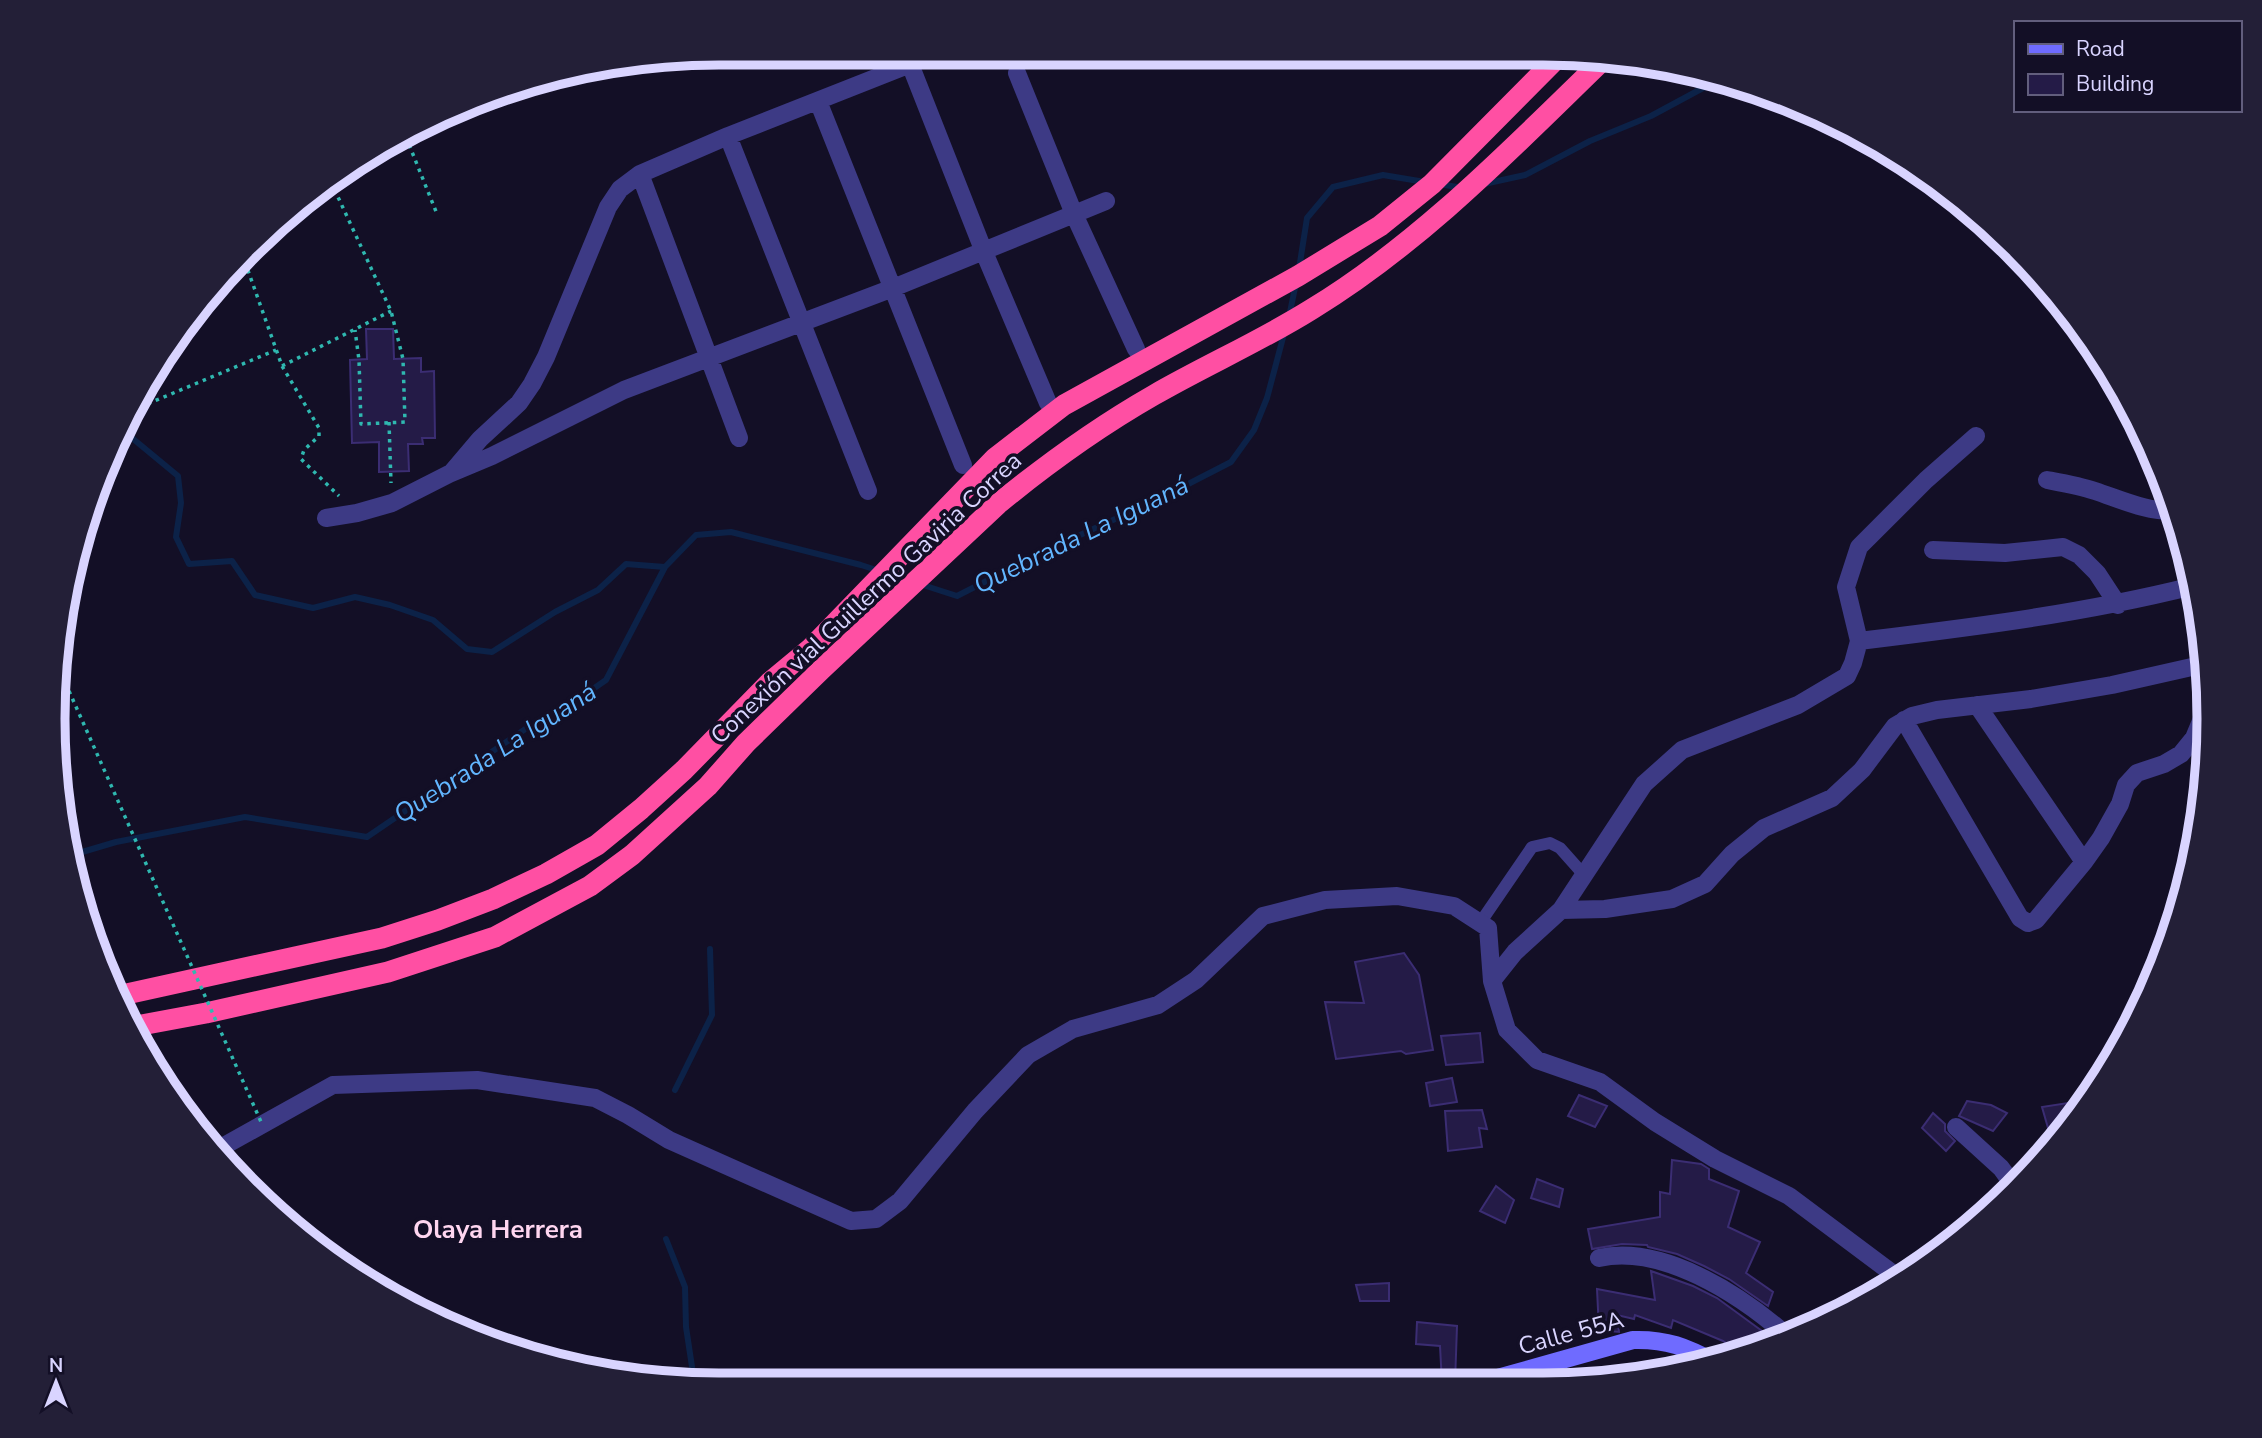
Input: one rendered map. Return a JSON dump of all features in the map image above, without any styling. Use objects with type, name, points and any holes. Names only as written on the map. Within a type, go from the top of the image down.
[{"type":"highway","name":"Conexión vial Guillermo Gaviria Correa","points":[[126,994],[382,937],[449,916],[546,874],[597,845],[642,809],[684,770],[770,682],[811,648],[976,476],[1031,429],[1094,387],[1298,276],[1380,226],[1432,184],[1550,65]]},
{"type":"highway","name":"Conexión vial Guillermo Gaviria Correa","points":[[141,1025],[388,972],[495,937],[590,886],[632,855],[708,786],[746,743],[822,669],[998,504],[1082,438],[1155,394],[1312,310],[1386,259],[1438,215],[1596,67]]},
{"type":"street","points":[[449,474],[480,439],[519,403],[532,384],[546,358],[608,207],[620,189],[640,174],[728,136],[908,65]]},
{"type":"street","points":[[910,65],[984,252],[1048,403]]},
{"type":"street","points":[[1017,73],[1074,214],[1136,349]]},
{"type":"street","points":[[818,101],[963,465]]},
{"type":"street","points":[[728,136],[868,491]]},
{"type":"street","points":[[640,174],[739,438]]},
{"type":"street","points":[[326,518],[392,503],[624,390],[893,288],[1106,201]]},
{"type":"street","points":[[1492,981],[1515,952],[1561,910],[1644,784],[1682,750],[1798,705],[1847,676],[1858,641],[1846,587],[1859,547],[1926,480],[1976,436]]},
{"type":"street","points":[[2047,480],[2093,491],[2131,505],[2164,512]]},
{"type":"street","points":[[1933,550],[2005,553],[2063,547],[2079,555],[2097,573],[2118,605]]},
{"type":"street","points":[[1858,641],[1997,624],[2118,605],[2184,588]]},
{"type":"street","points":[[1561,910],[1605,909],[1672,899],[1705,884],[1732,855],[1764,828],[1832,798],[1862,770],[1895,726],[1904,720],[1937,710],[2031,699],[2112,685],[2195,666]]},
{"type":"street","points":[[1977,705],[2084,862]]},
{"type":"street","points":[[1904,720],[2024,922],[2036,920],[2084,862],[2120,804],[2126,785],[2137,773],[2164,764],[2181,754],[2197,731]]},
{"type":"street","points":[[224,1146],[333,1085],[477,1080],[594,1098],[669,1140],[839,1216],[852,1221],[876,1220],[900,1201],[975,1111],[1028,1055],[1073,1028],[1158,1005],[1196,980],[1263,916],[1325,900],[1397,896],[1454,906],[1488,928],[1492,981],[1507,1030],[1537,1060],[1600,1082],[1655,1122],[1715,1159],[1788,1196],[1891,1272]]},
{"type":"street","points":[[1956,1127],[2001,1168],[2009,1179]]},
{"type":"street","points":[[1598,1258],[1631,1255],[1672,1266],[1717,1285],[1778,1329]]},
{"type":"street","name":"Calle 55A","points":[[1515,1373],[1633,1340],[1653,1339],[1681,1345],[1699,1354]]},
{"type":"lane","points":[[1480,923],[1532,847],[1550,843],[1560,848],[1584,875]]},
{"type":"path","points":[[409,143],[437,214]]},
{"type":"path","points":[[335,190],[391,311],[404,359],[405,422],[361,424],[355,330]]},
{"type":"path","points":[[247,266],[282,366],[320,432],[316,440],[301,454],[301,459],[357,513]]},
{"type":"path","points":[[282,366],[391,311]]},
{"type":"path","points":[[145,405],[276,350]]},
{"type":"path","points":[[389,422],[392,503]]},
{"type":"path","points":[[66,686],[262,1124]]},
{"type":"building","points":[[366,329],[393,329],[394,359],[421,358],[421,372],[434,371],[435,438],[422,438],[423,444],[408,444],[409,471],[379,472],[379,442],[352,443],[350,360],[367,359]]},
{"type":"building","points":[[1404,953],[1419,975],[1433,1050],[1336,1059],[1325,1002],[1364,1003],[1355,962]]},
{"type":"building","points":[[1480,1033],[1483,1062],[1446,1065],[1441,1036]]},
{"type":"building","points":[[1452,1078],[1457,1102],[1430,1106],[1426,1083]]},
{"type":"building","points":[[1579,1095],[1607,1106],[1595,1127],[1568,1116]]},
{"type":"building","points":[[1967,1101],[1991,1105],[2007,1113],[1993,1131],[1959,1116]]},
{"type":"building","points":[[2073,1102],[2049,1133],[2042,1107]]},
{"type":"building","points":[[1482,1110],[1487,1129],[1479,1128],[1482,1147],[1448,1151],[1445,1111]]},
{"type":"building","points":[[1933,1113],[1945,1124],[1945,1131],[1955,1141],[1946,1151],[1922,1128]]},
{"type":"building","points":[[1672,1160],[1701,1164],[1709,1169],[1709,1179],[1739,1191],[1728,1227],[1760,1242],[1746,1273],[1773,1292],[1768,1306],[1729,1279],[1677,1254],[1647,1245],[1622,1244],[1592,1249],[1588,1229],[1660,1217],[1660,1192],[1670,1194]]},
{"type":"building","points":[[1537,1179],[1563,1189],[1559,1207],[1531,1198]]},
{"type":"building","points":[[1496,1186],[1514,1200],[1505,1223],[1480,1211]]},
{"type":"building","points":[[1651,1271],[1717,1298],[1766,1334],[1730,1346],[1673,1320],[1671,1328],[1635,1315],[1634,1319],[1617,1315],[1619,1332],[1599,1330],[1597,1289],[1655,1300]]},
{"type":"building","points":[[1389,1283],[1389,1301],[1360,1301],[1356,1285]]},
{"type":"building","points":[[1417,1322],[1457,1326],[1455,1373],[1441,1373],[1440,1346],[1416,1344]]},
{"type":"waterway","name":"Quebrada La Iguaná","points":[[1484,184],[1525,175],[1590,141],[1651,116],[1707,86]]},
{"type":"waterway","name":"Quebrada La Iguaná","points":[[1299,269],[1307,218],[1333,187],[1383,175],[1425,182]]},
{"type":"waterway","name":"Quebrada La Iguaná","points":[[1439,184],[1463,188]]},
{"type":"waterway","name":"Quebrada La Iguaná","points":[[1289,317],[1296,283]]},
{"type":"waterway","name":"Quebrada La Iguaná","points":[[78,853],[116,842],[245,817],[367,837],[540,719],[564,709],[606,680],[665,567],[696,535],[731,532],[861,565],[957,596],[1231,462],[1254,430],[1267,398],[1285,330]]},
{"type":"waterway","points":[[129,436],[178,476],[181,503],[176,537],[189,564],[232,561],[255,595],[313,608],[355,597],[390,605],[433,620],[467,649],[492,652],[555,612],[598,590],[626,564],[665,567]]},
{"type":"waterway","points":[[675,1090],[712,1015],[710,949]]},
{"type":"waterway","points":[[666,1239],[685,1287],[686,1327],[693,1372]]},
{"type":"district","name":"Olaya Herrera","points":[[498,1229]]}]
